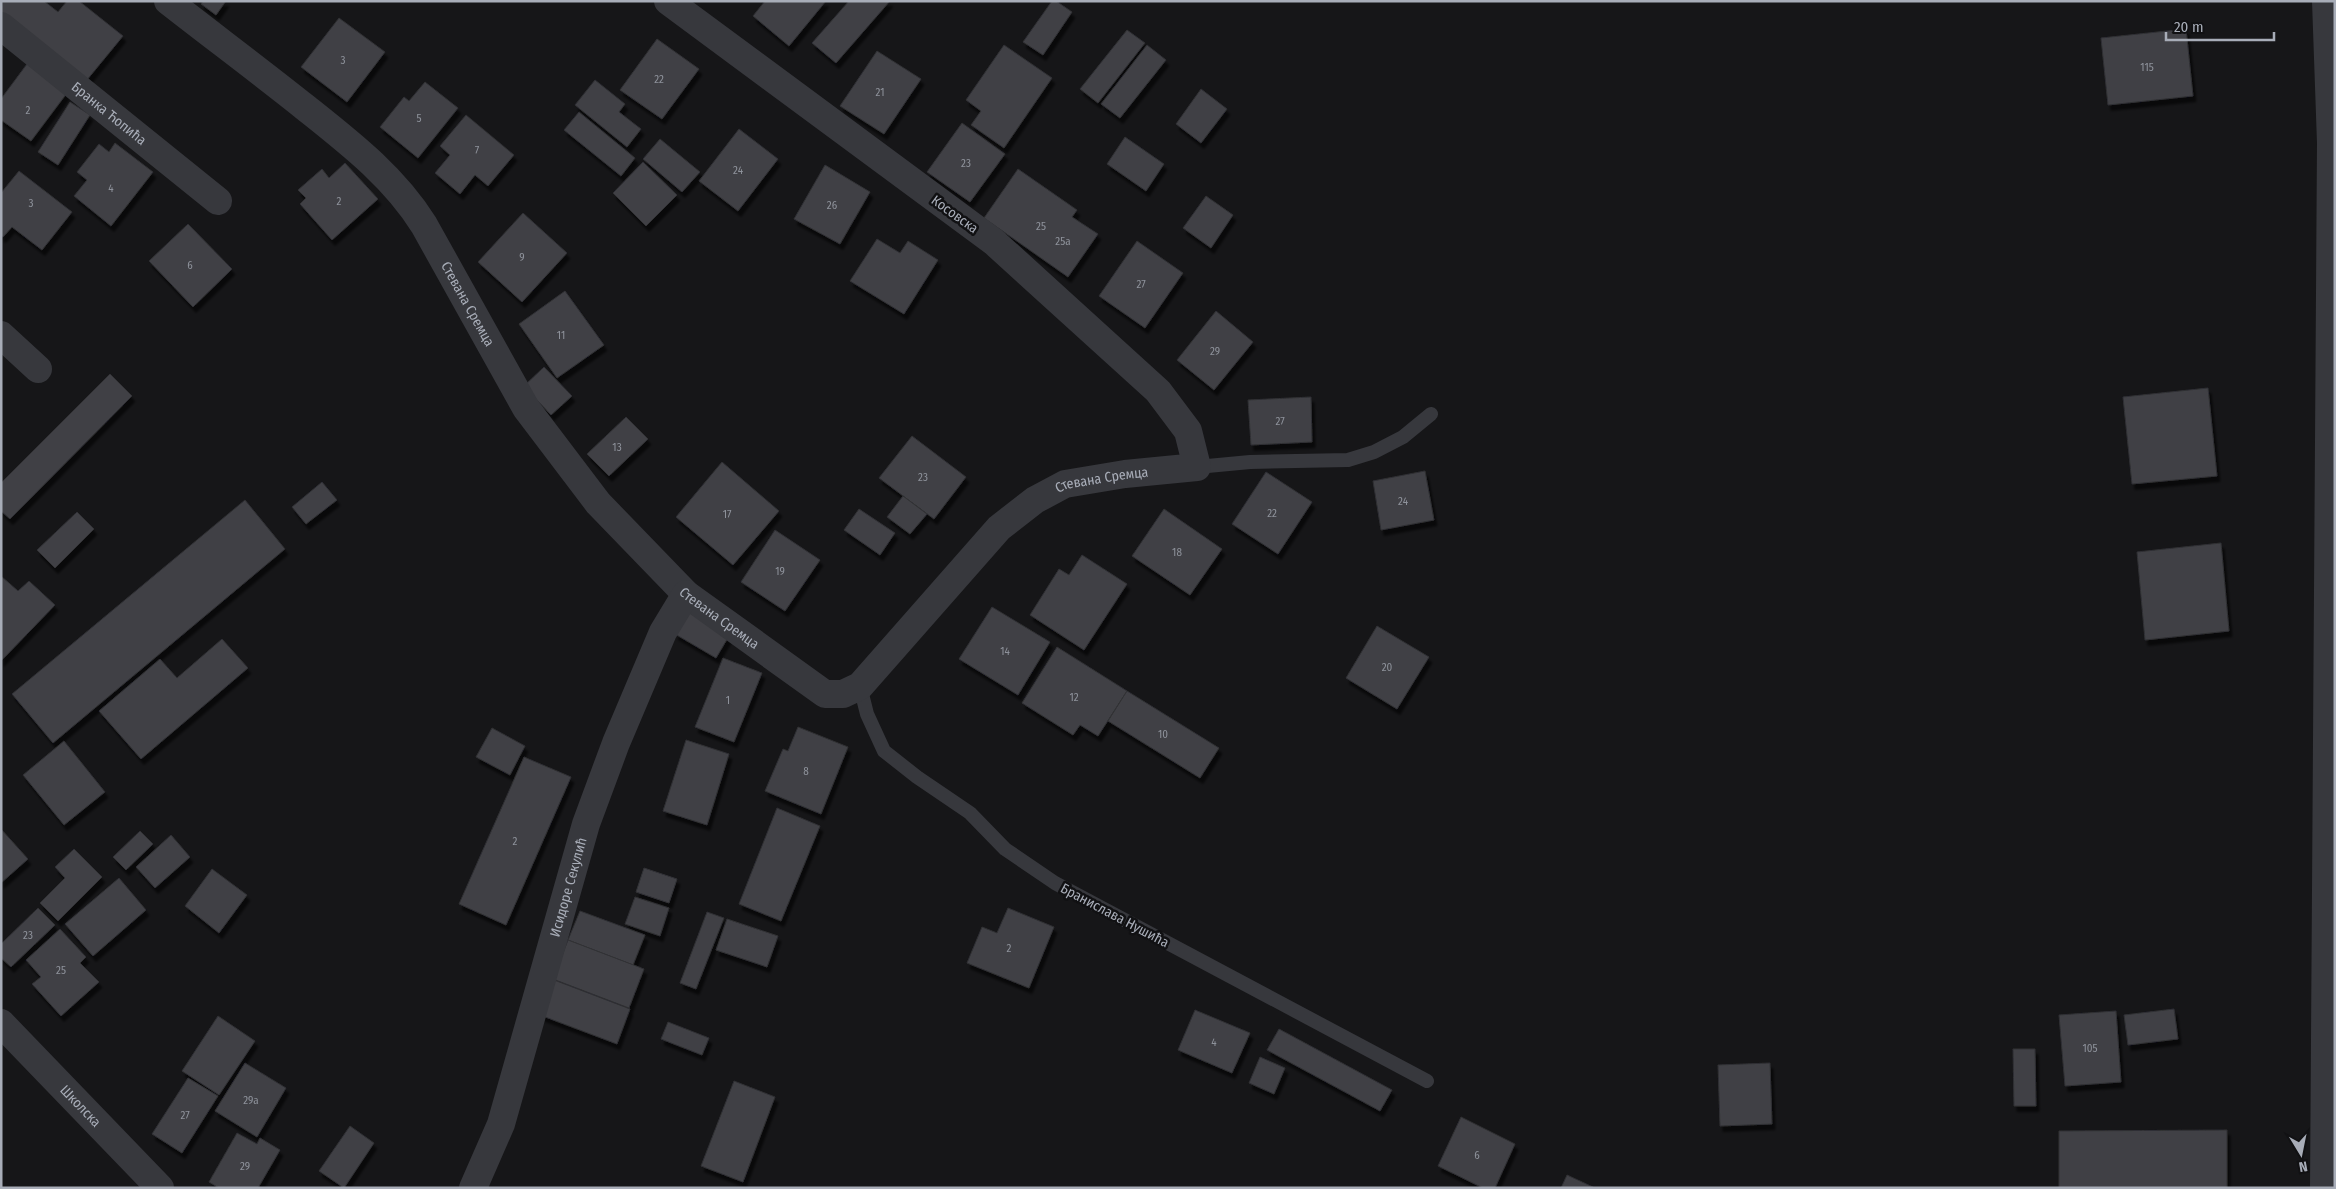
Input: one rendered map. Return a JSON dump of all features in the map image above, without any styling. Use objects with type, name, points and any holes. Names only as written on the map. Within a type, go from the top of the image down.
[{"type":"street","name":"Стевана Сремца","points":[[168,1],[361,152],[392,183],[411,204],[424,225],[526,408],[598,503],[686,594],[825,694],[844,694],[860,686],[999,528],[1035,500],[1065,484],[1125,474],[1197,468]]},
{"type":"street","name":"Косовска","points":[[668,1],[994,242],[1158,391],[1188,431],[1197,468]]},
{"type":"street","points":[[2324,1188],[2331,153],[2326,1]]},
{"type":"street","name":"Бранка Ћопића","points":[[1,26],[218,201]]},
{"type":"street","points":[[1,335],[38,369]]},
{"type":"street","name":"Исидоре Секулић","points":[[472,1188],[501,1124],[586,824],[616,743],[663,632],[686,594]]},
{"type":"street","name":"Школска","points":[[1,1023],[160,1188]]},
{"type":"lane","name":"Стевана Сремца","points":[[1197,468],[1250,462],[1348,460],[1374,452],[1403,436],[1431,414]]},
{"type":"lane","name":"Бранислава Нушића","points":[[860,686],[867,714],[884,751],[917,778],[970,813],[1005,849],[1055,883],[1427,1081]]},
{"type":"building","points":[[2,1],[44,1],[58,12],[67,1],[79,1],[123,36],[86,81],[1,12]]},
{"type":"building","points":[[203,1],[226,1],[216,15],[201,4]]},
{"type":"building","points":[[765,1],[826,1],[789,46],[753,16]]},
{"type":"building","points":[[849,1],[890,1],[836,63],[812,43]]},
{"type":"building","points":[[1052,1],[1056,1],[1072,12],[1043,55],[1023,42]]},
{"type":"building","points":[[339,18],[385,52],[347,102],[301,67]]},
{"type":"building","points":[[2186,29],[2193,96],[2108,105],[2101,38]]},
{"type":"building","points":[[1127,30],[1145,43],[1098,103],[1080,89]]},
{"type":"building","points":[[657,39],[699,69],[662,119],[620,90]]},
{"type":"building","points":[[1004,45],[1052,78],[1004,148],[971,125],[981,111],[966,100]]},
{"type":"building","points":[[1147,45],[1166,60],[1120,118],[1101,104]]},
{"type":"building","points":[[877,51],[921,79],[884,134],[840,106]]},
{"type":"building","points":[[27,64],[67,93],[31,141],[1,120],[1,99]]},
{"type":"building","points":[[595,80],[625,104],[619,112],[641,129],[627,147],[575,105]]},
{"type":"building","points":[[425,82],[458,108],[418,158],[380,127],[404,97],[409,101]]},
{"type":"building","points":[[1201,89],[1227,109],[1201,143],[1176,124]]},
{"type":"building","points":[[70,102],[90,115],[58,165],[38,152]]},
{"type":"building","points":[[579,112],[635,158],[621,176],[564,130]]},
{"type":"building","points":[[466,115],[514,155],[488,186],[475,175],[460,194],[435,173],[450,155],[440,146]]},
{"type":"building","points":[[962,123],[1005,154],[970,202],[927,172]]},
{"type":"building","points":[[739,129],[778,159],[738,211],[699,181]]},
{"type":"building","points":[[1125,137],[1164,164],[1146,191],[1107,164]]},
{"type":"building","points":[[660,139],[700,172],[682,192],[643,159]]},
{"type":"building","points":[[115,143],[153,172],[111,226],[74,196],[87,180],[77,172],[99,144],[109,152]]},
{"type":"building","points":[[643,162],[677,195],[646,226],[613,193]]},
{"type":"building","points":[[345,163],[378,199],[332,240],[300,204],[306,198],[298,190],[322,169],[329,178]]},
{"type":"building","points":[[825,165],[870,192],[840,244],[794,219]]},
{"type":"building","points":[[1018,169],[1077,210],[1072,217],[1098,234],[1068,277],[984,218]]},
{"type":"building","points":[[19,171],[72,212],[42,250],[12,227],[3,237],[1,236],[1,193]]},
{"type":"building","points":[[1206,196],[1233,215],[1211,248],[1183,228]]},
{"type":"building","points":[[523,213],[567,253],[522,302],[478,262]]},
{"type":"building","points":[[188,224],[232,269],[193,307],[149,261]]},
{"type":"building","points":[[877,239],[900,253],[908,241],[938,260],[904,314],[850,281]]},
{"type":"building","points":[[1137,241],[1183,273],[1145,328],[1099,296]]},
{"type":"building","points":[[565,291],[604,345],[557,378],[519,324]]},
{"type":"building","points":[[1216,311],[1253,342],[1214,390],[1177,360]]},
{"type":"building","points":[[544,367],[572,396],[551,415],[524,386]]},
{"type":"building","points":[[110,374],[132,396],[10,519],[1,511],[1,483]]},
{"type":"building","points":[[2208,388],[2217,476],[2132,484],[2123,397]]},
{"type":"building","points":[[1311,397],[1312,442],[1251,445],[1248,400]]},
{"type":"building","points":[[626,417],[648,439],[609,476],[587,454]]},
{"type":"building","points":[[912,436],[966,477],[934,519],[879,478]]},
{"type":"building","points":[[722,462],[779,511],[733,565],[676,517]]},
{"type":"building","points":[[1425,471],[1434,520],[1381,530],[1373,481]]},
{"type":"building","points":[[1266,472],[1312,502],[1278,554],[1232,524]]},
{"type":"building","points":[[322,482],[337,500],[306,524],[292,507]]},
{"type":"building","points":[[903,496],[927,514],[910,534],[887,517]]},
{"type":"building","points":[[245,500],[285,549],[53,743],[12,694]]},
{"type":"building","points":[[859,509],[895,533],[880,555],[844,530]]},
{"type":"building","points":[[1164,509],[1222,549],[1190,595],[1132,556]]},
{"type":"building","points":[[77,512],[94,529],[55,568],[37,550]]},
{"type":"building","points":[[775,530],[820,560],[785,611],[741,582]]},
{"type":"building","points":[[2221,543],[2229,631],[2145,640],[2137,552]]},
{"type":"building","points":[[1082,555],[1127,584],[1084,650],[1030,615],[1059,569],[1069,575]]},
{"type":"building","points":[[1,576],[18,591],[29,581],[55,605],[1,661]]},
{"type":"building","points":[[992,607],[1050,642],[1018,695],[959,659]]},
{"type":"building","points":[[688,612],[729,636],[716,658],[675,634]]},
{"type":"building","points":[[1377,626],[1429,657],[1397,709],[1346,678]]},
{"type":"building","points":[[222,639],[248,668],[141,759],[99,711],[160,659],[177,678]]},
{"type":"building","points":[[1057,647],[1127,691],[1098,736],[1080,725],[1073,735],[1022,703]]},
{"type":"building","points":[[723,658],[762,673],[734,742],[695,727]]},
{"type":"building","points":[[1127,691],[1219,748],[1200,778],[1108,721]]},
{"type":"building","points":[[798,727],[848,747],[821,814],[765,791],[783,749],[788,751]]},
{"type":"building","points":[[492,728],[525,746],[510,775],[476,757]]},
{"type":"building","points":[[686,740],[729,754],[707,825],[663,811]]},
{"type":"building","points":[[64,741],[105,792],[64,825],[23,775]]},
{"type":"building","points":[[524,757],[571,777],[506,925],[459,904]]},
{"type":"building","points":[[777,808],[820,826],[781,921],[739,904]]},
{"type":"building","points":[[1,829],[28,859],[1,883]]},
{"type":"building","points":[[140,831],[153,844],[126,870],[113,857]]},
{"type":"building","points":[[171,835],[190,857],[155,888],[136,867]]},
{"type":"building","points":[[74,849],[102,877],[58,921],[40,903],[65,878],[55,867]]},
{"type":"building","points":[[644,868],[677,879],[669,903],[636,892]]},
{"type":"building","points":[[212,869],[247,895],[219,933],[185,906]]},
{"type":"building","points":[[119,878],[146,910],[93,956],[65,924]]},
{"type":"building","points":[[635,897],[669,908],[660,936],[625,924]]},
{"type":"building","points":[[38,908],[55,925],[11,967],[1,958],[1,944]]},
{"type":"building","points":[[1008,908],[1054,927],[1029,988],[967,963],[982,927],[997,933]]},
{"type":"building","points":[[580,911],[645,935],[633,965],[568,940]]},
{"type":"building","points":[[707,912],[724,918],[696,989],[680,983]]},
{"type":"building","points":[[727,919],[778,936],[767,967],[716,950]]},
{"type":"building","points":[[60,929],[86,957],[80,963],[99,982],[61,1016],[32,984],[41,977],[26,960]]},
{"type":"building","points":[[568,940],[644,969],[629,1008],[553,979]]},
{"type":"building","points":[[554,980],[630,1009],[617,1044],[540,1015]]},
{"type":"building","points":[[2174,1009],[2178,1039],[2128,1045],[2124,1015]]},
{"type":"building","points":[[1195,1010],[1250,1033],[1232,1073],[1178,1050]]},
{"type":"building","points":[[2116,1011],[2121,1082],[2065,1086],[2059,1015]]},
{"type":"building","points":[[218,1016],[255,1041],[219,1095],[182,1071]]},
{"type":"building","points":[[668,1022],[709,1038],[702,1055],[661,1039]]},
{"type":"building","points":[[1279,1029],[1392,1090],[1380,1111],[1267,1050]]},
{"type":"building","points":[[2013,1049],[2035,1049],[2036,1106],[2014,1106]]},
{"type":"building","points":[[1260,1057],[1285,1068],[1274,1094],[1249,1083]]},
{"type":"building","points":[[245,1063],[286,1088],[257,1137],[215,1111]]},
{"type":"building","points":[[1770,1063],[1772,1124],[1720,1126],[1718,1065]]},
{"type":"building","points":[[188,1078],[218,1096],[182,1153],[152,1134]]},
{"type":"building","points":[[734,1081],[775,1097],[743,1182],[701,1166]]},
{"type":"building","points":[[1461,1117],[1515,1144],[1495,1188],[1483,1188],[1438,1166]]},
{"type":"building","points":[[350,1126],[374,1143],[344,1188],[319,1171]]},
{"type":"building","points":[[2227,1130],[2227,1188],[2059,1188],[2059,1131]]},
{"type":"building","points":[[237,1133],[257,1144],[260,1138],[280,1150],[258,1188],[219,1188],[209,1182]]},
{"type":"building","points":[[1567,1175],[1595,1188],[1561,1188]]}]
